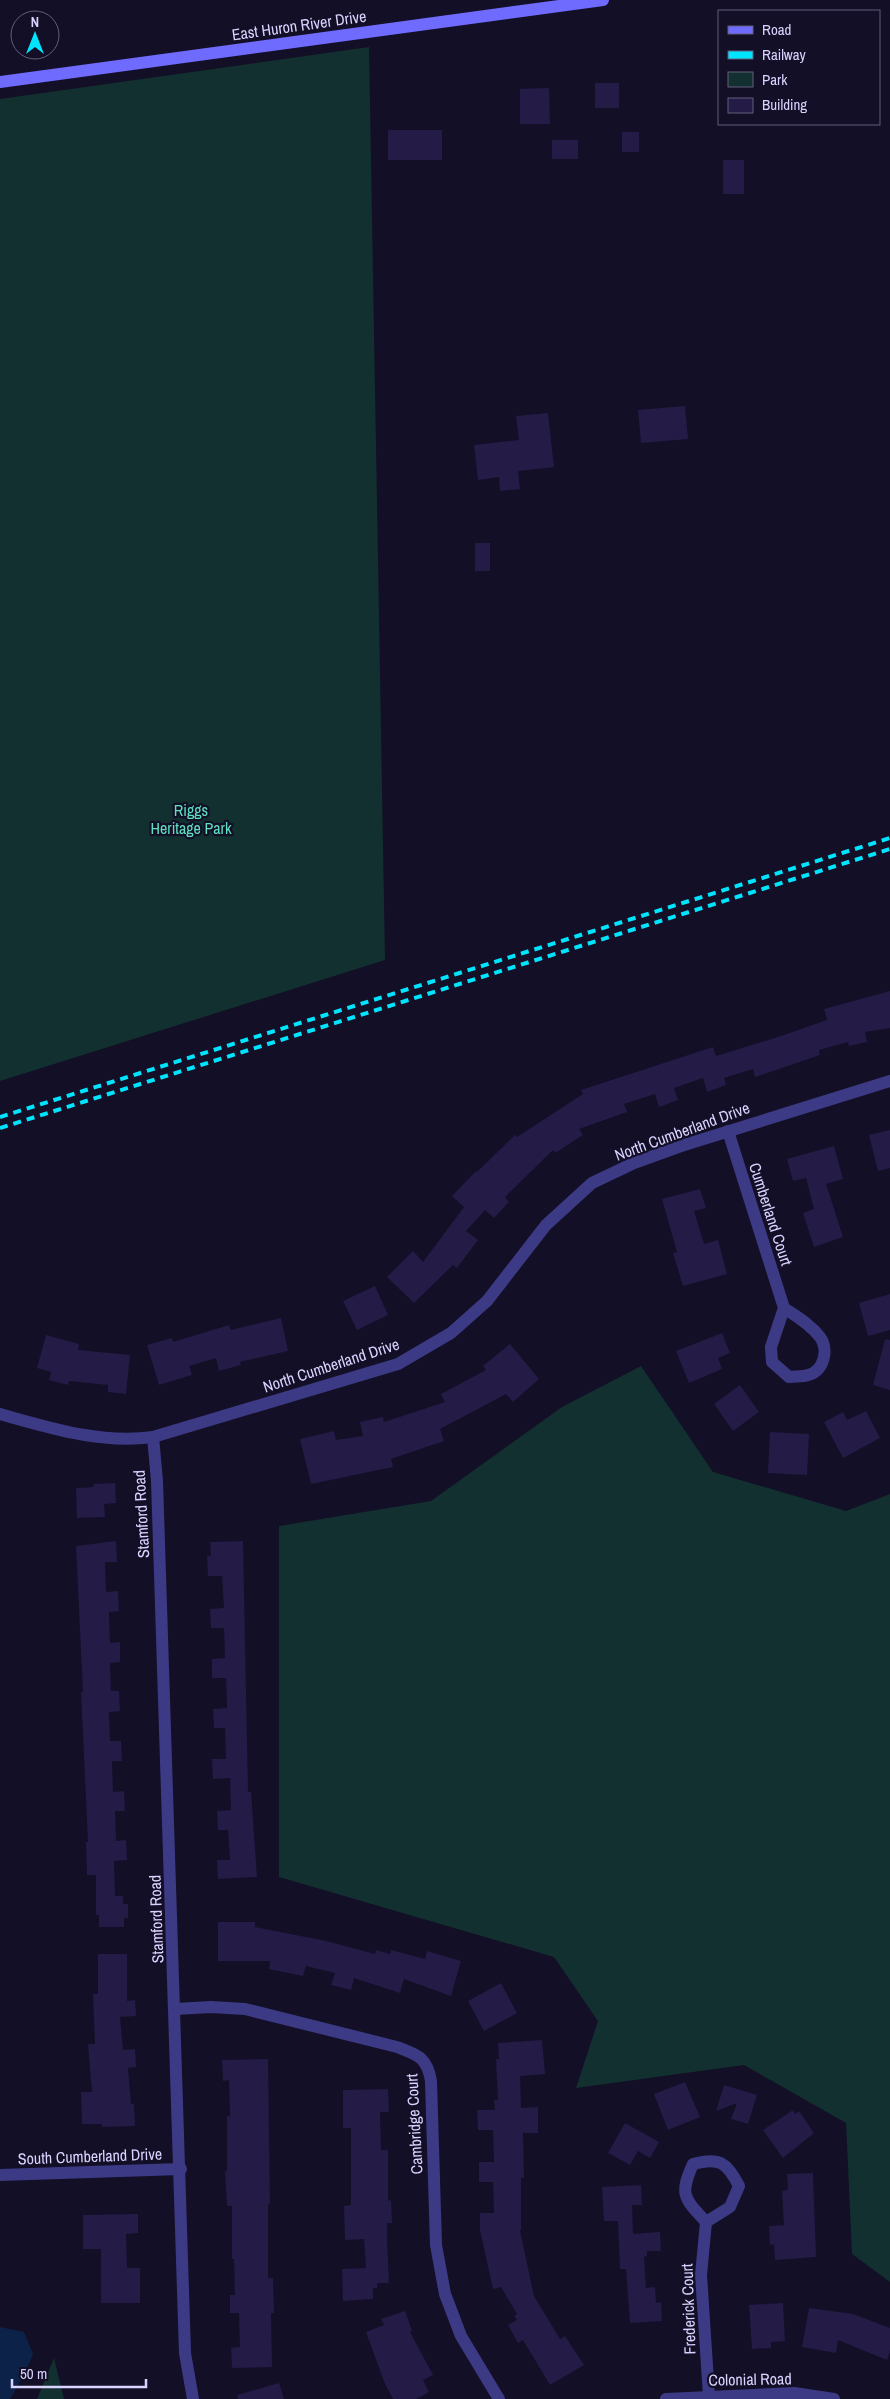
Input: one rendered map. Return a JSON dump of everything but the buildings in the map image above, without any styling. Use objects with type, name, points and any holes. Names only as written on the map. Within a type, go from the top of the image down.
[{"type":"main road","name":"East Huron River Drive","points":[[0,82],[603,0]]},
{"type":"street","name":"North Cumberland Drive","points":[[0,1414],[56,1429],[105,1438],[129,1440],[153,1437],[398,1364],[451,1333],[487,1301],[546,1225],[592,1184],[634,1163],[728,1131],[890,1081]]},
{"type":"street","name":"Cumberland Court","points":[[728,1131],[784,1308]]},
{"type":"street","points":[[784,1308],[809,1325],[821,1339],[825,1355],[821,1367],[810,1375],[789,1376],[772,1362],[771,1347],[784,1308]]},
{"type":"street","name":"Stamford Road","points":[[153,1437],[157,1481],[181,2169],[185,2353],[193,2399]]},
{"type":"street","name":"Cambridge Court","points":[[175,2009],[211,2006],[245,2009],[397,2047],[418,2056],[428,2066],[431,2080],[436,2245],[444,2294],[461,2336],[499,2399]]},
{"type":"street","points":[[711,2159],[730,2168],[739,2186],[730,2207],[706,2222],[687,2202],[684,2185],[692,2164],[711,2159]]},
{"type":"street","name":"South Cumberland Drive","points":[[0,2175],[181,2169]]},
{"type":"street","name":"Frederick Court","points":[[706,2222],[701,2275],[709,2396]]},
{"type":"street","name":"Colonial Road","points":[[666,2399],[794,2393],[834,2399]]},
{"type":"green space","name":"Riggs Heritage Park","points":[[369,47],[385,960],[0,1081],[0,99]]},
{"type":"green space","points":[[641,1366],[713,1472],[846,1511],[890,1494],[890,2282],[852,2254],[846,2123],[744,2065],[576,2088],[598,2021],[554,1957],[279,1877],[279,1526],[431,1501],[562,1407]]},
{"type":"green space","points":[[54,2358],[64,2399],[37,2399]]},
{"type":"water","points":[[0,2327],[24,2332],[33,2354],[25,2373],[10,2399],[0,2399]]},
{"type":"railway","points":[[0,1117],[890,838]]},
{"type":"railway","points":[[0,1128],[890,849]]}]
